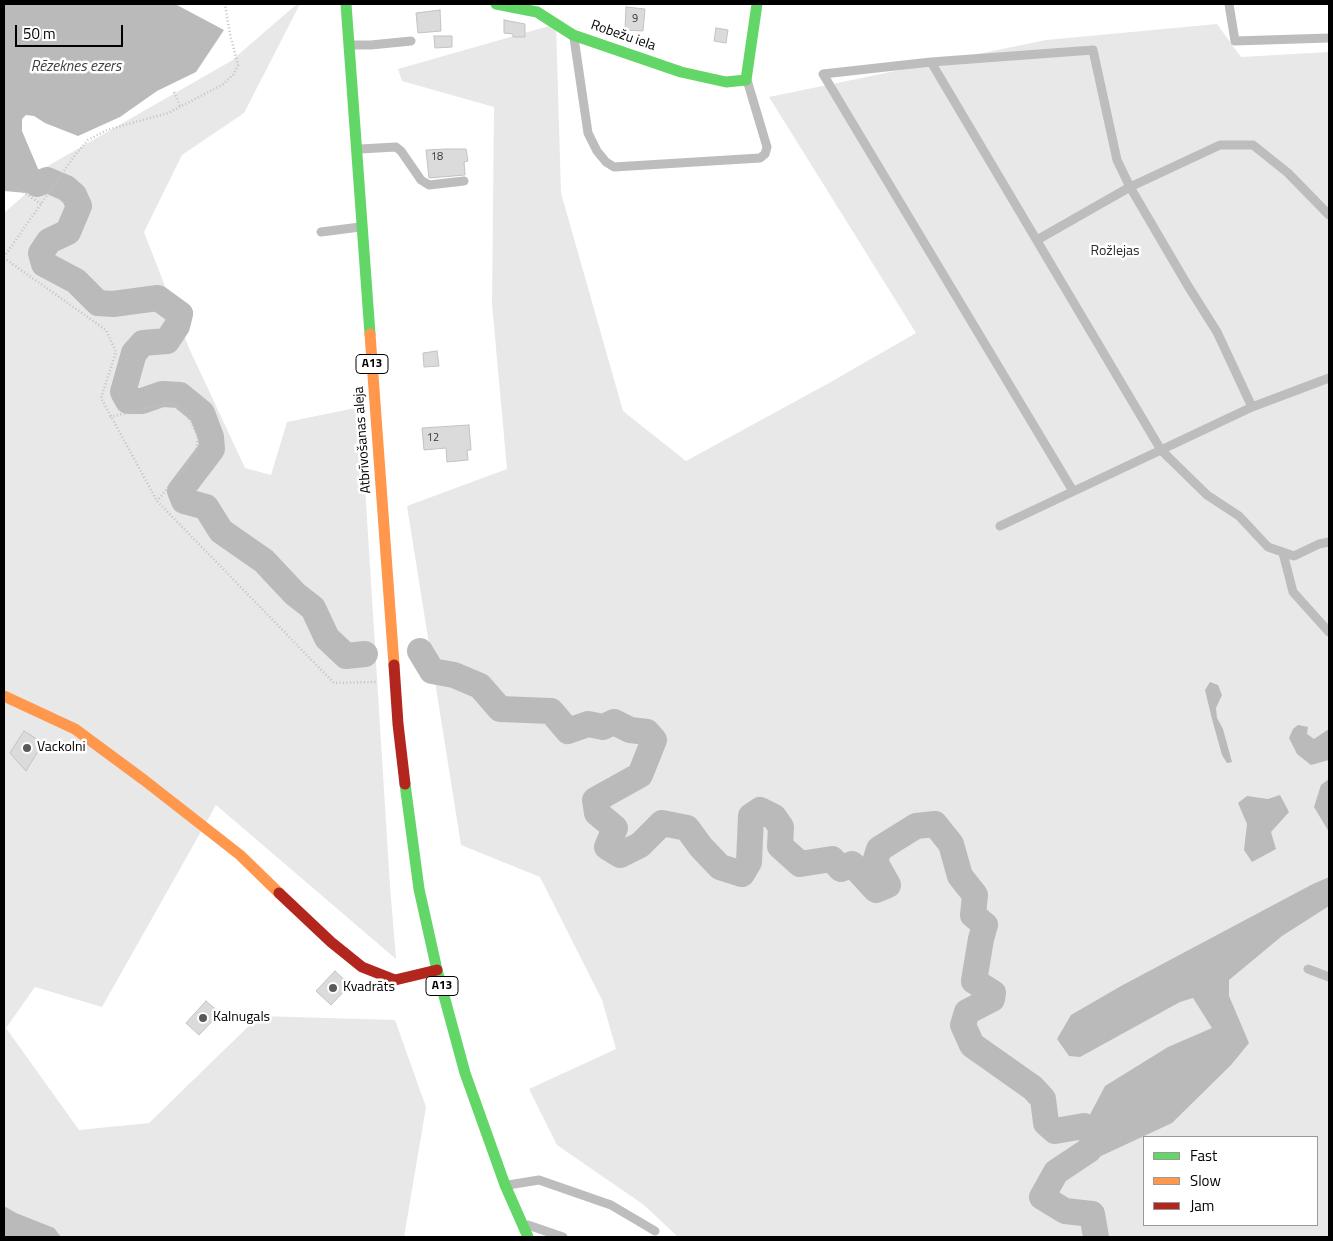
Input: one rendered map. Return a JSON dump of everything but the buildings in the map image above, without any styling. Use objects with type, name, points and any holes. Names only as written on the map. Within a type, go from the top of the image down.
[{"type":"main road","name":"Atbrīvošanas aleja","points":[[346,4],[398,724],[412,844],[437,970]]},
{"type":"main road","name":"Robežu iela","points":[[496,4],[537,12],[574,35],[681,72],[726,82],[746,80]]},
{"type":"main road","points":[[746,80],[757,4]]},
{"type":"main road","points":[[4,696],[75,729],[144,780],[240,855],[330,942],[362,967],[395,980],[437,970]]},
{"type":"main road","name":"A13","points":[[437,970],[465,1073],[505,1185],[528,1237]]},
{"type":"lane","points":[[1229,4],[1234,41],[1329,38]]},
{"type":"lane","points":[[574,35],[588,133],[597,151],[606,162],[614,167],[760,158],[765,154],[768,147],[746,80]]},
{"type":"lane","points":[[349,45],[370,45],[411,40]]},
{"type":"lane","points":[[1073,491],[823,74],[931,62],[1093,50],[1117,160],[1130,187],[1217,332],[1252,407]]},
{"type":"lane","points":[[931,62],[1161,450],[1207,495],[1239,516],[1268,547],[1294,556],[1329,542]]},
{"type":"lane","points":[[1037,240],[1130,187],[1220,145],[1253,145],[1288,173],[1329,215]]},
{"type":"lane","points":[[357,149],[396,147],[401,151],[421,180],[429,185],[464,181]]},
{"type":"lane","points":[[321,232],[363,227]]},
{"type":"lane","points":[[1000,526],[1252,407],[1329,378]]},
{"type":"lane","points":[[1283,553],[1293,592],[1329,632]]},
{"type":"lane","points":[[1308,969],[1329,976]]},
{"type":"lane","points":[[505,1185],[539,1180],[611,1205],[655,1230]]},
{"type":"lane","points":[[522,1223],[563,1237]]},
{"type":"path","points":[[224,4],[238,65],[233,75],[222,85],[168,113],[107,130],[88,140],[75,155],[4,257],[106,330],[116,352],[101,398],[156,501],[334,683],[378,682]]},
{"type":"path","points":[[174,92],[180,106]]},
{"type":"path","points":[[17,188],[41,204]]},
{"type":"path","points":[[110,418],[159,404],[173,403],[186,412],[198,436],[196,453],[156,501]]},
{"type":"green space","points":[[297,4],[300,4],[244,113],[182,155],[144,232],[189,348],[245,468],[271,475],[287,422],[360,407],[396,959],[216,805],[102,1007],[35,987],[6,1028],[79,1130],[149,1123],[259,1016],[395,1020],[426,1107],[404,1237],[4,1237],[4,213],[37,184],[39,171],[231,61]]},
{"type":"green space","name":"Rožlejas","points":[[556,24],[561,193],[623,411],[686,461],[916,333],[769,97],[1046,40],[1217,24],[1241,57],[1329,52],[1329,1237],[678,1237],[644,1205],[557,1145],[529,1089],[616,1049],[602,1000],[540,877],[461,845],[407,506],[507,469],[492,304],[494,107],[402,81],[398,69]]},
{"type":"water","name":"Rēzeknes ezers","points":[[4,4],[175,4],[224,30],[196,72],[157,91],[120,117],[78,136],[45,123],[34,116],[26,115],[22,119],[22,131],[39,171],[37,184],[27,193],[4,191]]},
{"type":"water","points":[[1210,682],[1218,685],[1222,695],[1216,708],[1217,718],[1223,729],[1232,762],[1227,763],[1222,755],[1212,719],[1205,690]]},
{"type":"water","points":[[1298,725],[1308,727],[1307,734],[1314,739],[1329,729],[1329,760],[1311,765],[1297,754],[1289,738],[1293,729]]},
{"type":"water","points":[[1329,779],[1329,832],[1314,807],[1321,785]]},
{"type":"water","points":[[1280,795],[1289,812],[1271,832],[1276,849],[1252,862],[1244,850],[1247,824],[1238,803],[1247,796],[1268,799]]},
{"type":"water","points":[[1329,877],[1329,906],[1282,936],[1229,980],[1229,996],[1249,1043],[1231,1065],[1172,1123],[1101,1156],[1089,1150],[1095,1139],[1084,1126],[1105,1086],[1168,1047],[1212,1028],[1193,998],[1180,1002],[1080,1057],[1069,1056],[1057,1039],[1071,1015],[1121,986]]},
{"type":"water","points":[[4,1206],[16,1213],[54,1228],[61,1237],[4,1237]]},
{"type":"waterway","points":[[37,184],[47,180],[66,188],[74,195],[79,206],[68,232],[49,241],[41,253],[44,264],[76,281],[98,303],[113,304],[158,298],[180,314],[177,326],[167,341],[143,343],[134,353],[123,392],[128,401],[142,401],[162,394],[180,395],[202,413],[211,437],[212,449],[180,491],[184,501],[206,507],[221,531],[264,561],[295,594],[313,608],[327,638],[346,656],[365,654]]},
{"type":"waterway","points":[[420,651],[432,671],[454,675],[480,686],[500,709],[551,711],[568,731],[588,724],[603,727],[614,722],[630,730],[647,732],[654,740],[640,775],[595,800],[597,813],[615,828],[607,847],[620,855],[640,845],[662,823],[687,828],[701,847],[720,867],[742,874],[749,862],[751,816],[760,810],[774,817],[781,827],[780,846],[800,864],[832,859],[841,869],[852,864],[876,890],[888,885],[875,862],[879,849],[916,826],[935,824],[951,844],[960,876],[975,895],[973,915],[985,925],[974,981],[993,993],[992,999],[967,1012],[963,1025],[972,1045],[1033,1088],[1043,1099],[1046,1123],[1055,1131],[1084,1126],[1095,1139],[1089,1150],[1056,1172],[1042,1197],[1065,1211],[1092,1214],[1096,1237]]},
{"type":"traffic: fast","points":[[346,4],[370,334]]},
{"type":"traffic: fast","points":[[496,4],[537,12],[573,35],[681,72],[726,82],[746,80],[757,4]]},
{"type":"traffic: fast","points":[[405,784],[419,889],[437,970],[465,1073],[505,1185],[528,1237]]},
{"type":"traffic: slow","points":[[370,334],[394,665]]},
{"type":"traffic: slow","points":[[4,696],[75,729],[240,855],[279,893]]},
{"type":"traffic: jam","points":[[394,665],[405,784]]},
{"type":"traffic: jam","points":[[279,893],[331,942],[362,967],[395,980],[437,970]]},
{"type":"place","name":"Vackolni","points":[[27,748]]},
{"type":"place","name":"Kvadrāts","points":[[333,988]]},
{"type":"place","name":"Kalnugals","points":[[203,1018]]}]
